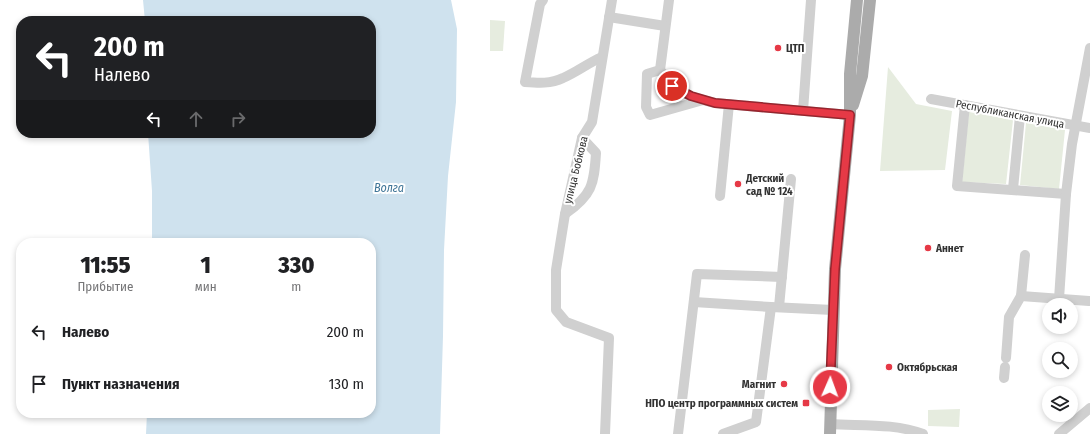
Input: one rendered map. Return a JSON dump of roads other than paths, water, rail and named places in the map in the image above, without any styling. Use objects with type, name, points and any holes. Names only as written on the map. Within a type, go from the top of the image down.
[{"type":"main road","points":[[830,429],[833,310],[850,115],[850,74],[857,0]]},
{"type":"main road","points":[[850,115],[862,76],[870,0]]},
{"type":"street","points":[[542,0],[525,82],[542,83],[563,79],[588,62],[602,57]]},
{"type":"street","name":"улица Бобкова","points":[[605,434],[609,338],[566,322],[556,310],[556,270],[565,214],[582,138],[592,122],[612,0]]},
{"type":"street","points":[[669,0],[660,70],[672,86],[681,92],[703,100],[729,104],[850,115]]},
{"type":"street","points":[[803,111],[811,0]]},
{"type":"street","points":[[609,17],[665,26]]},
{"type":"street","points":[[1060,298],[1066,194],[1072,144],[1077,126],[1090,48]]},
{"type":"street","points":[[660,70],[647,74],[646,107],[650,115],[703,100]]},
{"type":"street","name":"Республиканская улица","points":[[931,99],[1090,128]]},
{"type":"street","points":[[720,196],[729,104]]},
{"type":"street","points":[[965,106],[956,186],[1014,189],[1066,194]]},
{"type":"street","points":[[1014,189],[1020,116]]},
{"type":"street","points":[[565,214],[582,202],[591,189],[596,153],[582,138]]},
{"type":"street","points":[[723,434],[756,422],[775,307],[782,277],[792,179]]},
{"type":"street","points":[[1005,368],[1009,317],[1022,296],[1025,255]]},
{"type":"street","points":[[678,434],[697,274],[782,277]]},
{"type":"street","points":[[1022,296],[1047,298]]},
{"type":"street","points":[[1078,300],[1089,300]]},
{"type":"street","points":[[694,302],[833,310]]},
{"type":"street","points":[[1059,434],[1090,408]]},
{"type":"street","points":[[830,429],[886,427],[911,430],[923,434]]},
{"type":"water","name":"Волга","points":[[143,0],[451,0],[457,29],[456,102],[448,176],[444,250],[440,434],[146,434],[147,418],[376,418],[376,238],[152,238],[152,191],[148,138],[376,138],[376,16],[145,16]]},
{"type":"place","name":"ЦТП","points":[[778,48]]},
{"type":"place","name":"Детский сад № 124","points":[[738,184]]},
{"type":"place","name":"Аннет","points":[[928,248]]},
{"type":"place","name":"Октябрьская","points":[[889,367]]},
{"type":"place","name":"Магнит","points":[[784,384]]},
{"type":"place","name":"НПО центр программных систем","points":[[806,403]]}]
